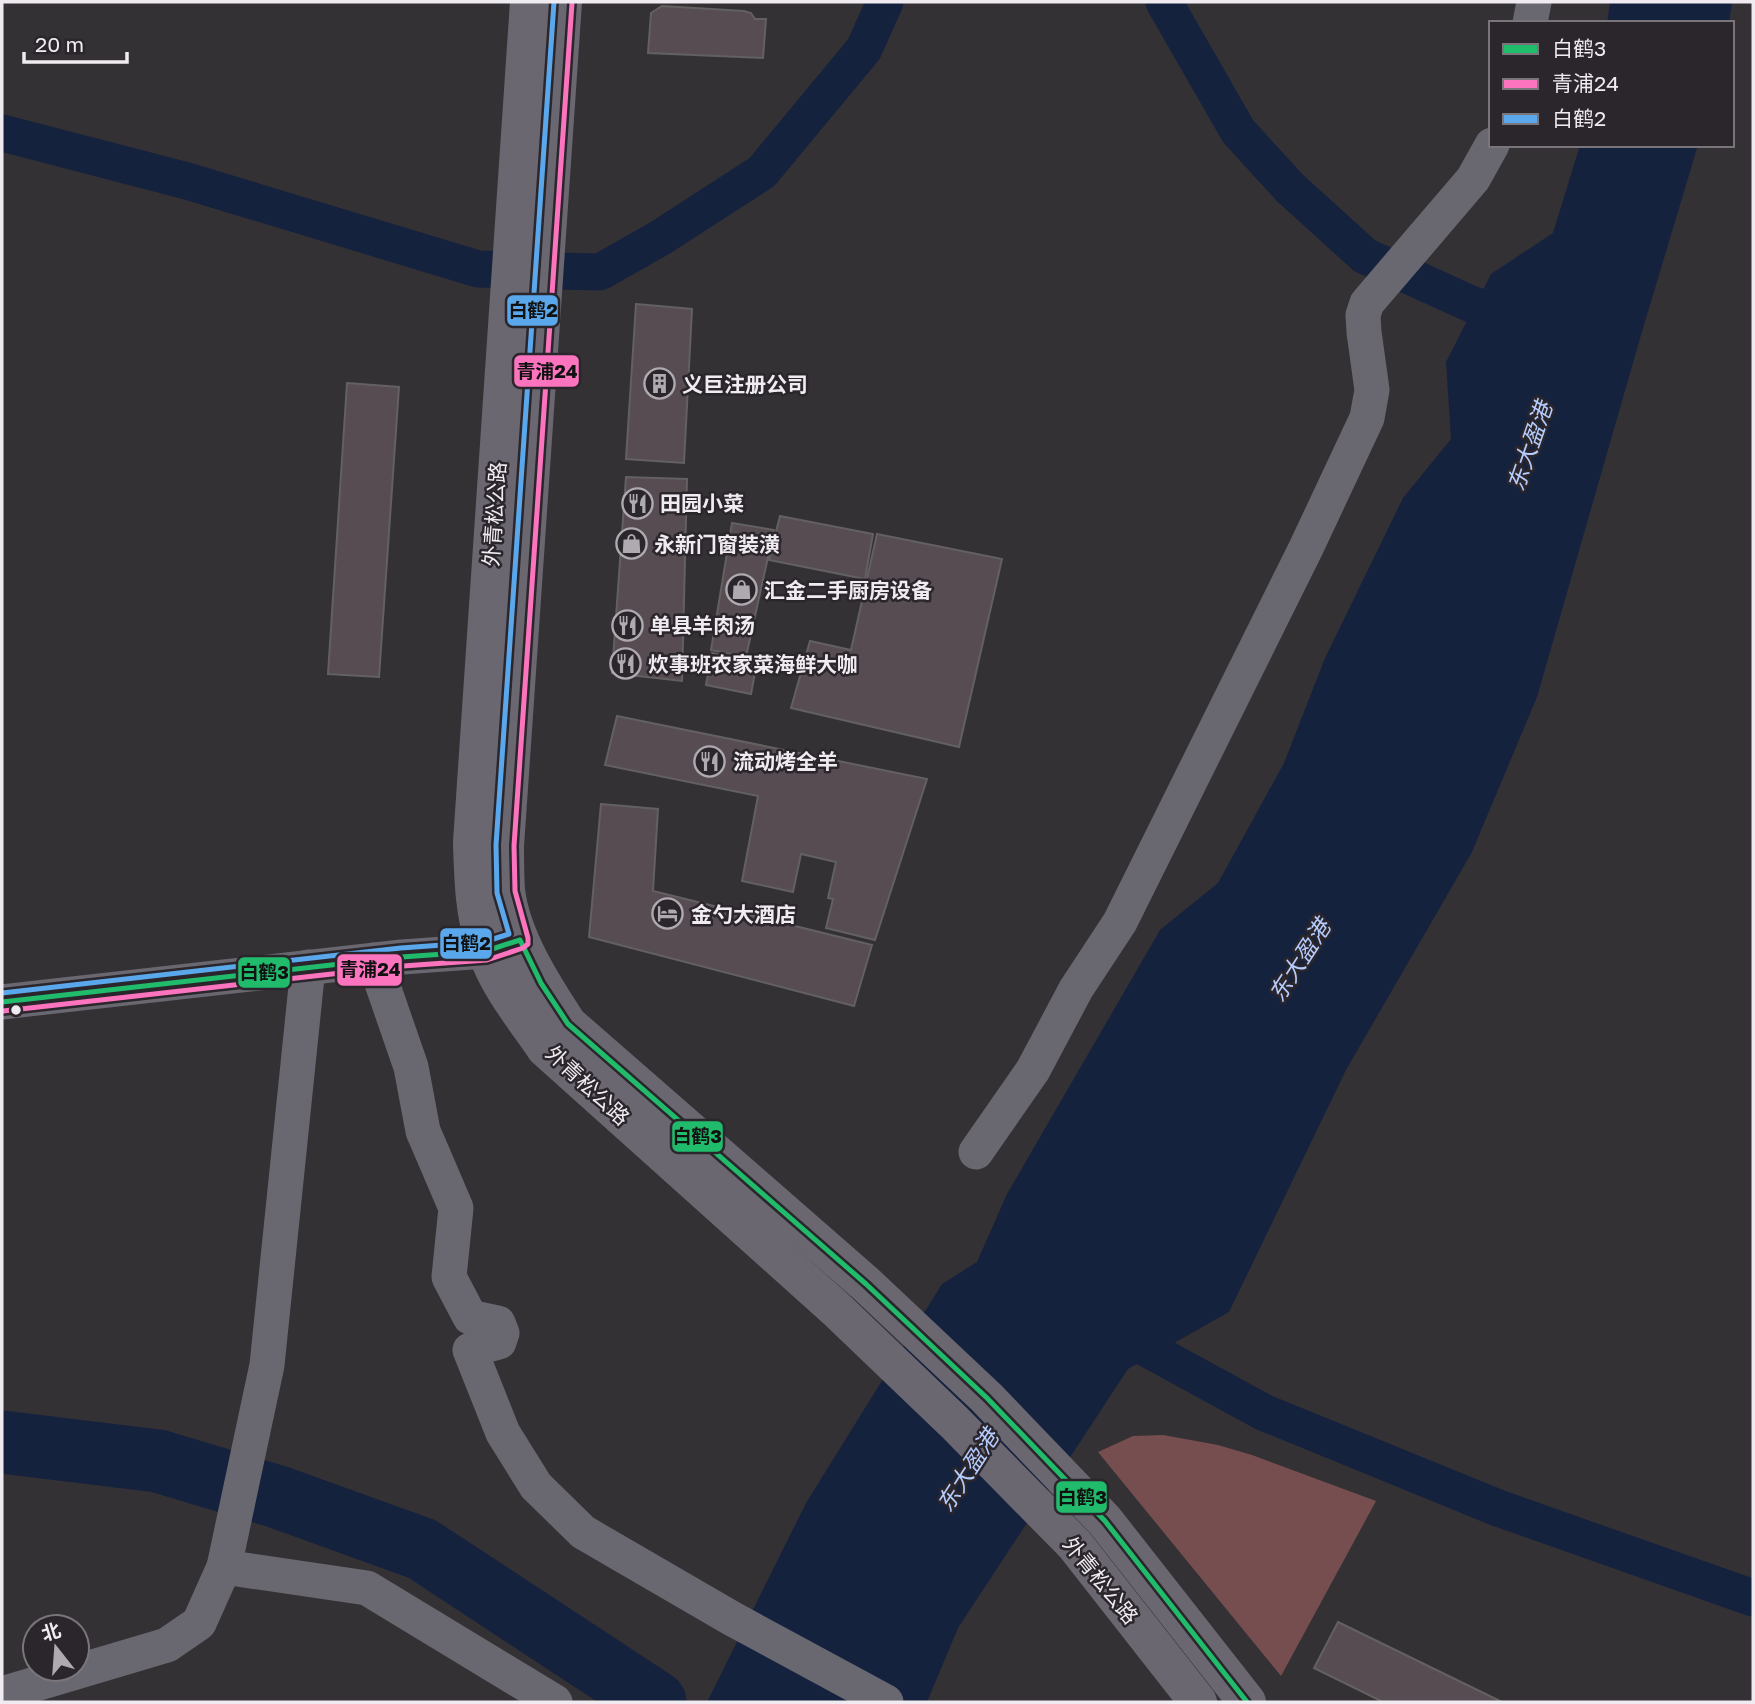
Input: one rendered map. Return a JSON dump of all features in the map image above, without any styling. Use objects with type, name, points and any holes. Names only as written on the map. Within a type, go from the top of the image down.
[{"type":"main road","name":"外青松公路","points":[[529,2],[529,249],[472,842],[474,896],[503,946],[541,983],[568,1024],[866,1284],[987,1398],[1105,1521],[1247,1702]]},
{"type":"main road","name":"外青松公路","points":[[529,249],[563,2]]},
{"type":"main road","name":"外青松公路","points":[[503,946],[512,1001],[545,1048],[836,1309],[955,1423],[1075,1545],[1198,1702]]},
{"type":"street","points":[[1530,21],[1534,2]]},
{"type":"street","points":[[976,1152],[1033,1070],[1076,989],[1120,922],[1306,548],[1367,418],[1372,390],[1363,324],[1367,303],[1474,179],[1491,147]]},
{"type":"street","points":[[2,1002],[503,946]]},
{"type":"street","points":[[374,960],[411,1067],[423,1131],[456,1208],[449,1278],[470,1317],[498,1322],[502,1333],[499,1342],[470,1350],[503,1433],[536,1486],[583,1532],[731,1618],[886,1702]]},
{"type":"street","points":[[2,1694],[167,1645],[199,1623],[229,1550],[267,1365],[308,967]]},
{"type":"street","points":[[229,1550],[367,1588],[555,1702]]},
{"type":"shaded area","points":[[1163,1435],[1218,1445],[1252,1455],[1376,1501],[1281,1676],[1098,1452],[1133,1436]]},
{"type":"water","points":[[1610,2],[1732,2],[1729,21],[1607,21]]},
{"type":"water","name":"东大盈港","points":[[1579,147],[1697,147],[1537,697],[1472,852],[1346,1070],[1229,1312],[1128,1369],[958,1628],[927,1702],[707,1702],[806,1503],[942,1284],[977,1262],[1007,1194],[1160,930],[1218,883],[1284,763],[1325,658],[1403,498],[1451,439],[1446,362],[1491,274],[1553,233]]},
{"type":"building","points":[[662,6],[744,11],[751,13],[755,19],[766,19],[763,58],[648,53],[651,13]]},
{"type":"building","name":"义巨注册公司","points":[[636,304],[692,309],[684,463],[626,459]]},
{"type":"building","points":[[347,383],[399,387],[379,677],[328,674]]},
{"type":"building","points":[[626,477],[687,479],[682,681],[612,673]]},
{"type":"building","points":[[780,516],[873,534],[865,579],[769,560]]},
{"type":"building","name":"汇金二手厨房设备","points":[[732,523],[774,530],[746,657],[711,650]]},
{"type":"building","points":[[877,534],[1002,559],[959,747],[791,708],[810,641],[851,650]]},
{"type":"building","points":[[712,653],[757,662],[751,694],[706,685]]},
{"type":"building","points":[[617,716],[927,779],[875,940],[826,928],[833,899],[828,898],[836,862],[801,854],[793,892],[742,881],[758,796],[605,765]]},
{"type":"building","name":"金勺大酒店","points":[[601,804],[658,809],[653,891],[872,945],[854,1006],[589,937]]},
{"type":"building","points":[[1338,1622],[1502,1702],[1383,1702],[1314,1668]]},
{"type":"waterway","points":[[2,133],[187,181],[478,269],[600,272],[660,238],[762,172],[864,49],[885,2]]},
{"type":"waterway","points":[[1164,2],[1238,131],[1290,188],[1365,256],[1520,323]]},
{"type":"waterway","points":[[1113,1330],[1263,1412],[1498,1508],[1753,1598]]},
{"type":"waterway","points":[[2,1442],[158,1461],[278,1497],[422,1549],[655,1702]]},
{"type":"transit line","name":"白鹤2","points":[[2,993],[401,948],[484,942],[509,934],[497,893],[496,845],[554,2]]},
{"type":"transit line","name":"青浦24","points":[[3,1011],[403,966],[487,960],[528,944],[515,891],[514,846],[572,3]]},
{"type":"transit line","name":"白鹤3","points":[[2,1002],[402,957],[486,951],[520,940],[541,983],[568,1024],[866,1284],[987,1398],[1105,1521],[1247,1702]]},
{"type":"place","name":"义巨注册公司","points":[[659,384]]},
{"type":"place","name":"田园小菜","points":[[637,503]]},
{"type":"place","name":"永新门窗装潢","points":[[631,544]]},
{"type":"place","name":"汇金二手厨房设备","points":[[741,590]]},
{"type":"place","name":"单县羊肉汤","points":[[627,625]]},
{"type":"place","name":"炊事班农家菜海鲜大咖","points":[[625,664]]},
{"type":"place","name":"流动烤全羊","points":[[710,761]]},
{"type":"place","name":"金勺大酒店","points":[[668,914]]}]
